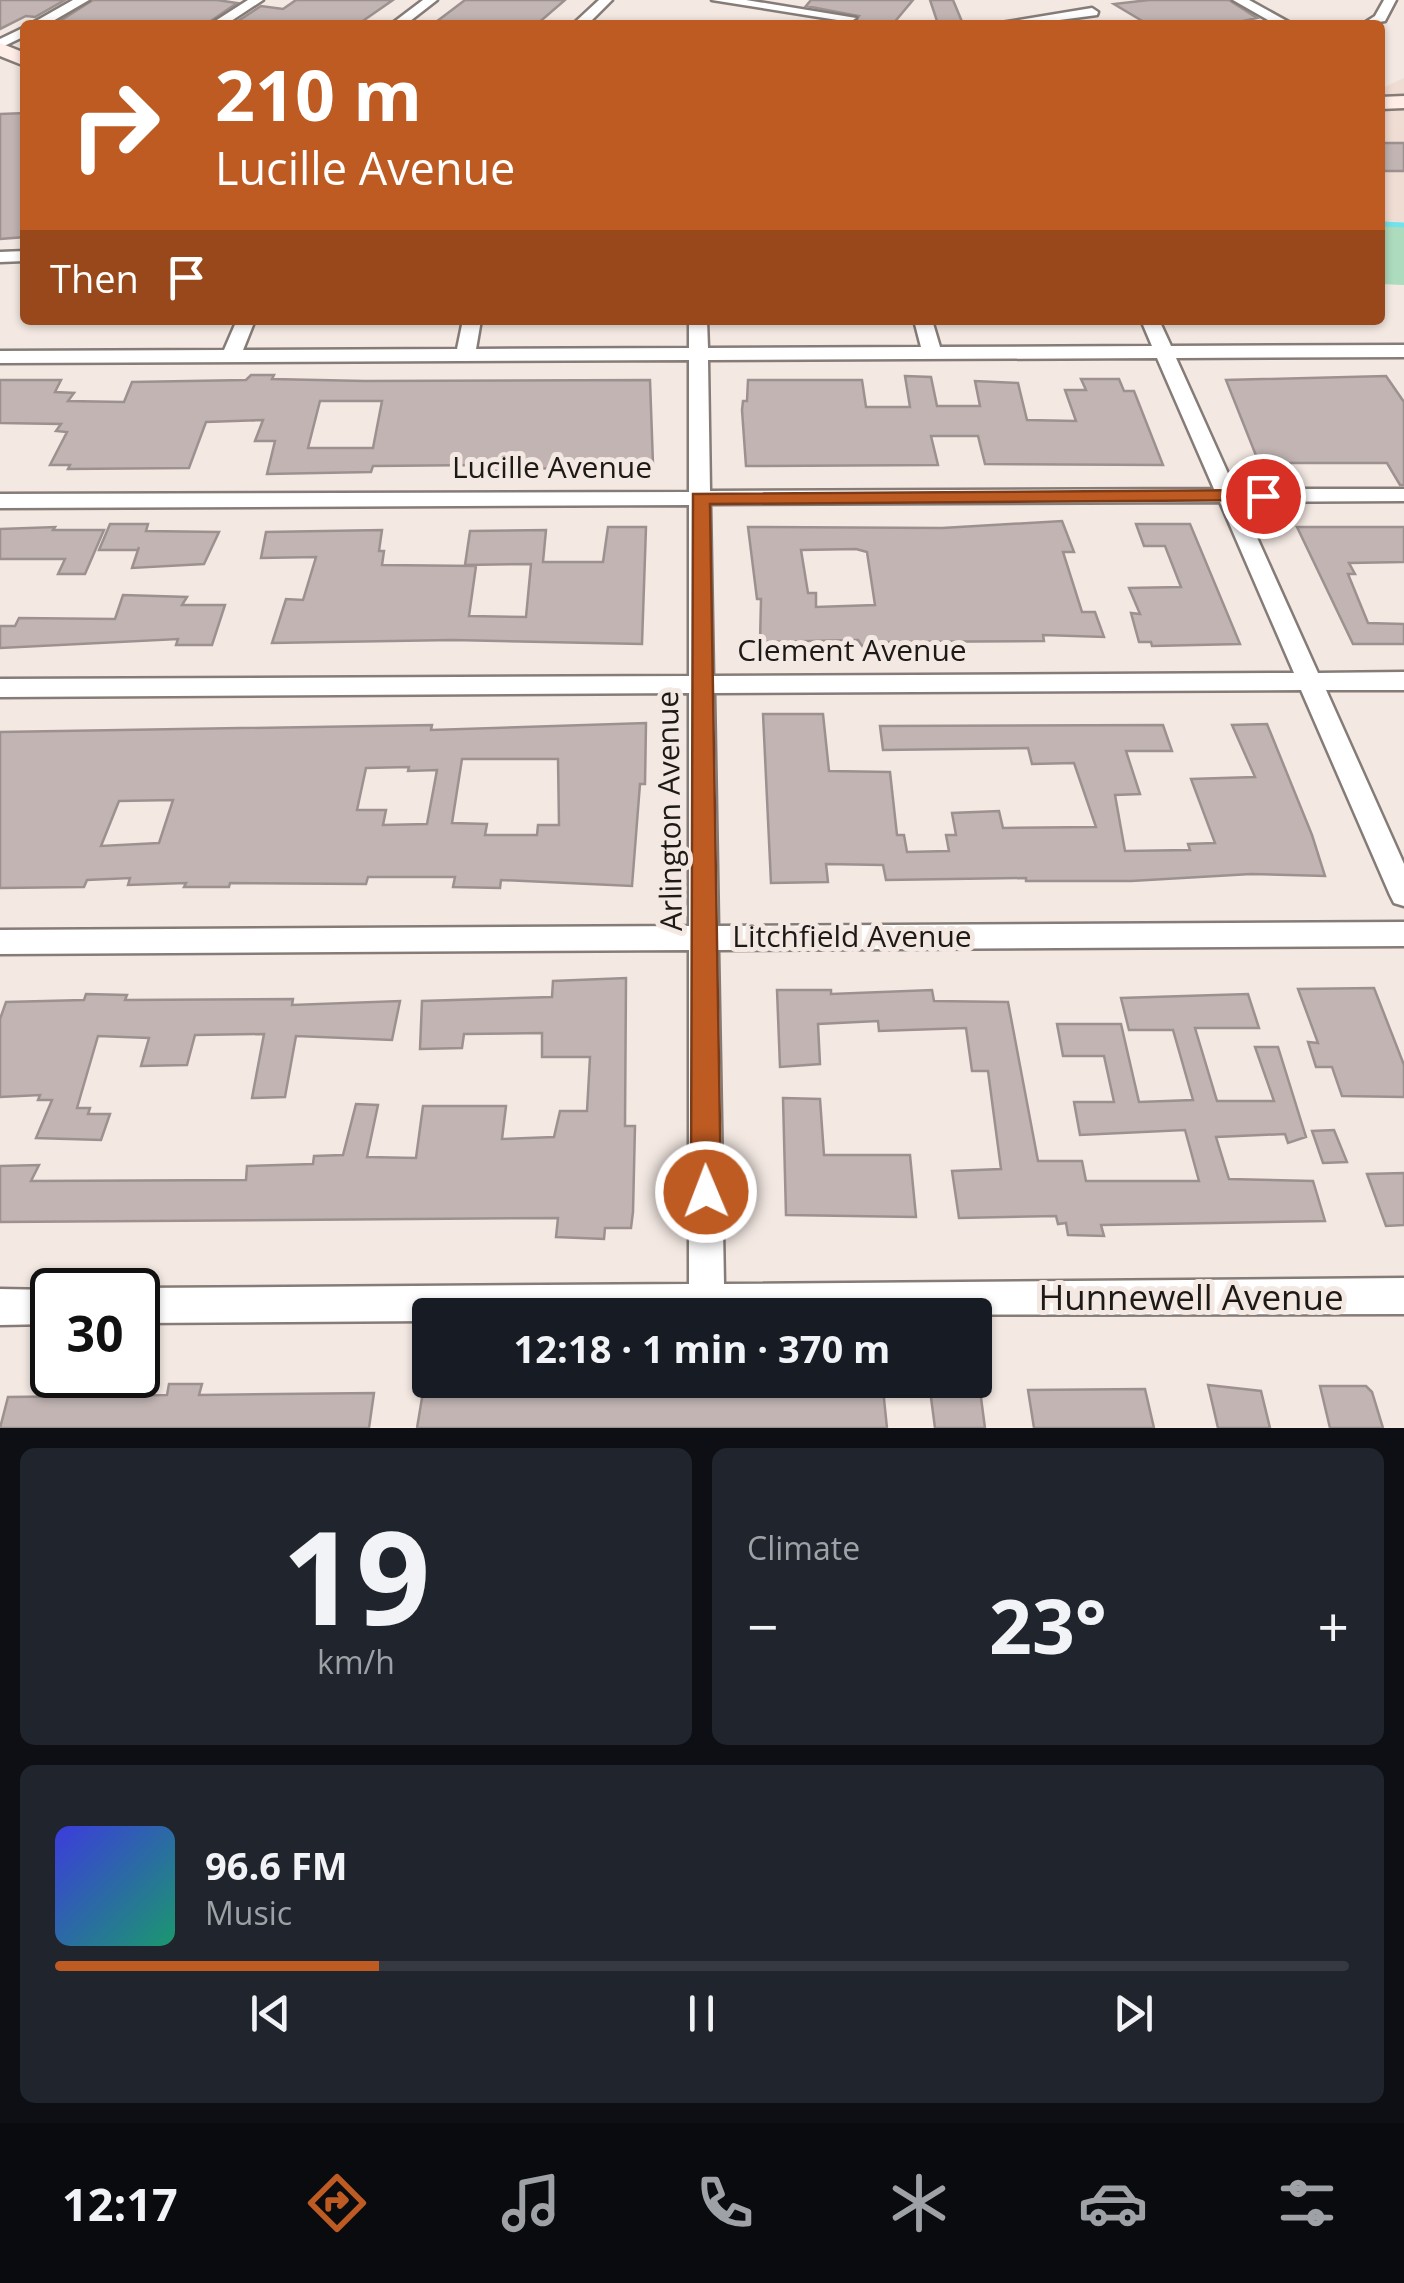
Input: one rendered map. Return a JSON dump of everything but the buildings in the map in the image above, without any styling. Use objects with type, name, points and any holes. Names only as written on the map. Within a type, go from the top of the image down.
[{"type":"street","points":[[45,20],[83,0]]},
{"type":"street","points":[[224,20],[257,0]]},
{"type":"street","points":[[403,20],[431,0]]},
{"type":"street","points":[[584,20],[606,0]]},
{"type":"street","points":[[718,0],[775,4],[850,18]]},
{"type":"street","points":[[1075,0],[1103,20]]},
{"type":"street","points":[[1239,0],[1277,20]]},
{"type":"street","points":[[1030,20],[1092,12]]},
{"type":"street","points":[[230,356],[244,325]]},
{"type":"street","points":[[465,356],[471,325]]},
{"type":"street","name":"Arlington Avenue","points":[[698,325],[707,1298]]},
{"type":"street","points":[[924,325],[932,354]]},
{"type":"street","points":[[1152,325],[1404,895]]},
{"type":"street","points":[[0,357],[1404,352]]},
{"type":"street","name":"Lucille Avenue","points":[[0,501],[1404,495]]},
{"type":"street","name":"Clement Avenue","points":[[0,688],[1404,680]]},
{"type":"street","name":"Litchfield Avenue","points":[[0,942],[1404,934]]},
{"type":"street","name":"Hunnewell Avenue","points":[[992,1299],[1404,1296]]},
{"type":"street","name":"Hunnewell Avenue","points":[[160,1306],[412,1304]]},
{"type":"street","points":[[0,1307],[30,1307]]},
{"type":"shaded area","points":[[1404,78],[1404,222],[1385,221],[1385,87]]},
{"type":"green space","points":[[1385,221],[1404,223],[1404,285],[1385,284]]},
{"type":"waterway","points":[[1385,224],[1404,225]]},
{"type":"route","points":[[706,1192],[700,498],[1263,496]]}]
